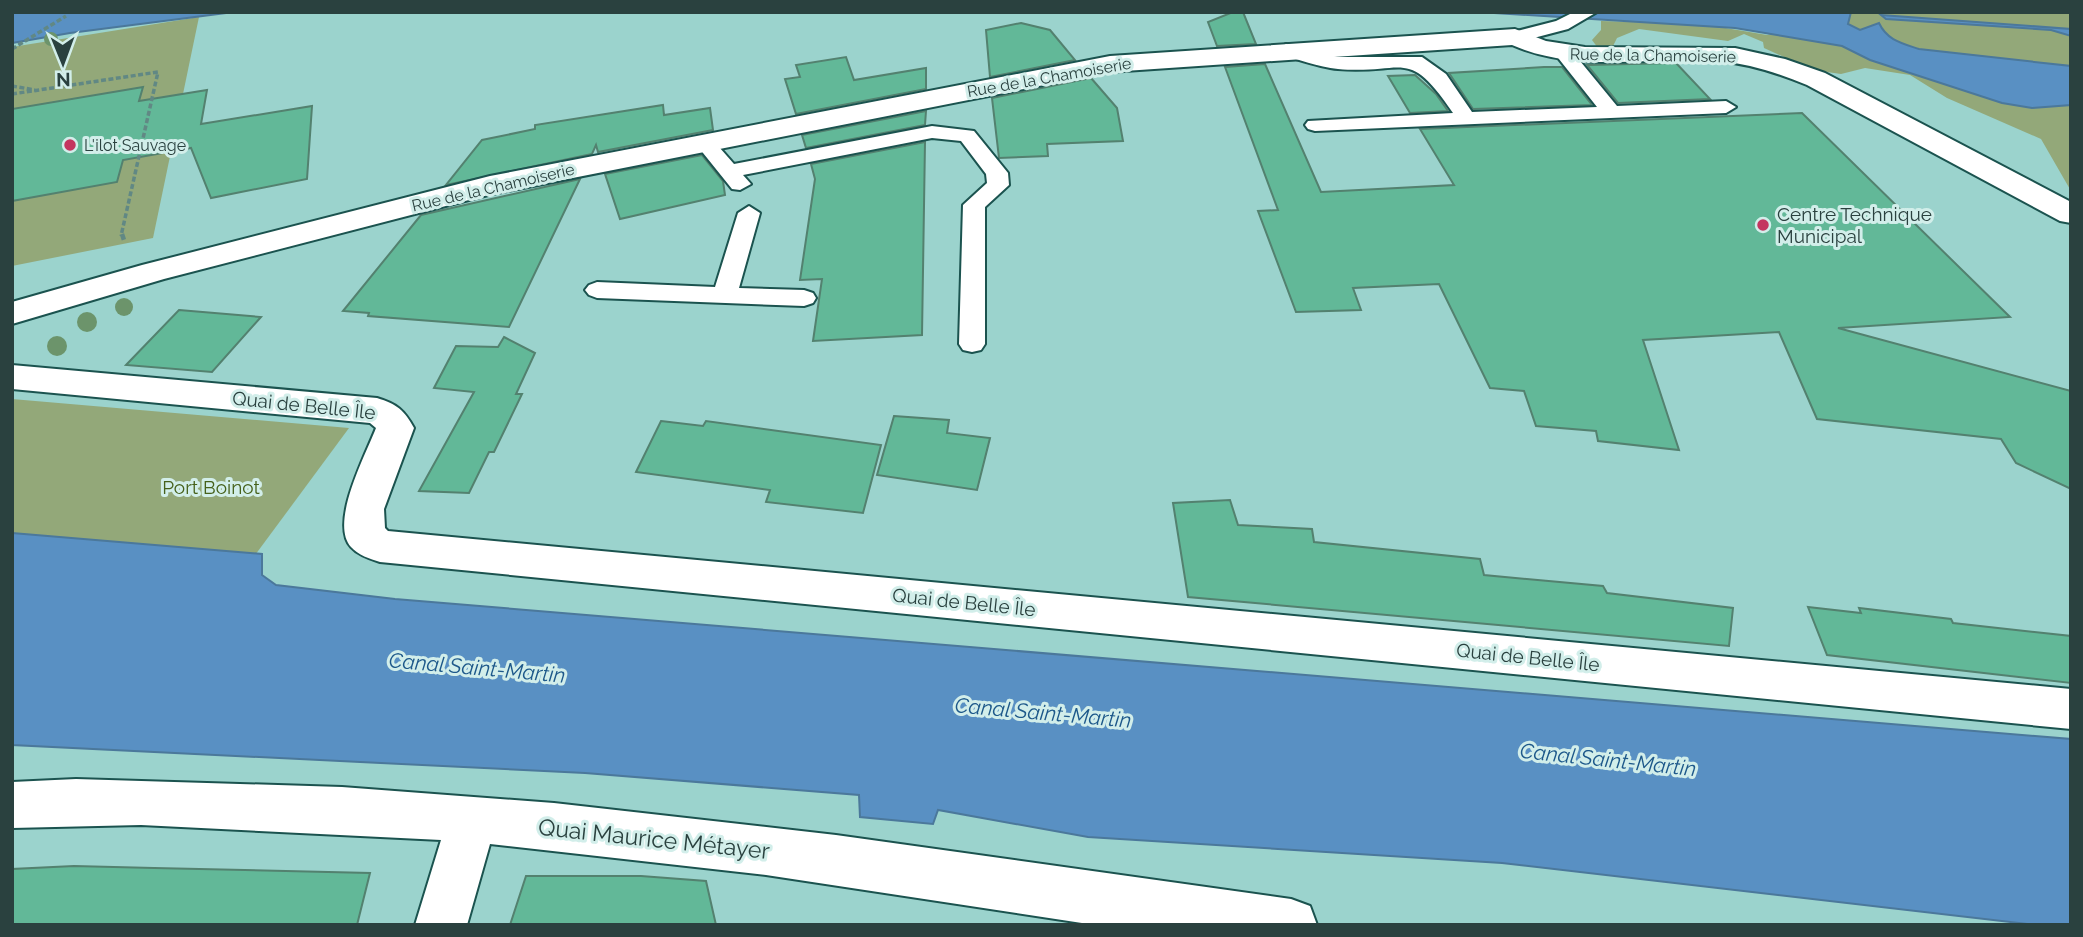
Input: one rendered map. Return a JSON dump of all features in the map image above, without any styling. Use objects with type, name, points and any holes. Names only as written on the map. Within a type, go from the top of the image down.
[{"type":"street","name":"Rue de la Chamoiserie","points":[[12,313],[153,272],[490,185],[1110,64],[1286,50],[1515,37],[1564,54],[1706,52],[1751,57],[1776,64],[1816,79],[2071,214]]},
{"type":"street","name":"Quai de Belle Île","points":[[12,377],[377,411],[390,418],[395,428],[364,509],[365,536],[380,546],[2071,709]]},
{"type":"street","name":"Quai Maurice Métayer","points":[[12,806],[123,803],[247,806],[362,810],[472,820],[824,858],[1095,900],[1291,925]]},
{"type":"street","points":[[441,925],[472,820]]},
{"type":"lane","points":[[1515,37],[1562,25],[1588,12]]},
{"type":"lane","points":[[1286,50],[1337,63],[1415,61],[1440,78],[1466,118]]},
{"type":"lane","points":[[1564,54],[1612,112]]},
{"type":"lane","points":[[1315,125],[1726,107]]},
{"type":"lane","points":[[705,143],[734,178],[932,132],[967,135],[997,173],[998,184],[974,205],[972,344]]},
{"type":"lane","points":[[725,294],[749,213]]},
{"type":"lane","points":[[597,290],[804,298]]},
{"type":"path","points":[[12,49],[66,16]]},
{"type":"path","points":[[12,94],[158,72],[121,237],[153,272]]},
{"type":"path","points":[[12,86],[39,90]]},
{"type":"green space","points":[[1851,12],[2071,12],[2071,191],[2041,139],[1947,98],[1910,75],[1865,68],[1841,74],[1813,70],[1764,48],[1763,42],[1744,34],[1728,41],[1639,29],[1617,38],[1612,48],[1598,48],[1592,40],[1601,30],[1601,21],[1702,24],[1767,35]]},
{"type":"green space","points":[[199,17],[153,238],[12,266],[12,47]]},
{"type":"green space","name":"Port Boinot","points":[[12,399],[349,428],[250,562],[12,540]]},
{"type":"water","points":[[12,12],[234,12],[12,43]]},
{"type":"water","points":[[1478,12],[1851,12],[1848,24],[1860,30],[1879,23],[1890,37],[1919,49],[2071,66],[2071,105],[2032,108],[2002,103],[1870,60],[1842,46],[1735,28]]},
{"type":"water","points":[[1881,15],[2071,29],[2071,36],[2051,30],[1886,19]]},
{"type":"water","name":"Canal Saint-Martin","points":[[12,533],[262,554],[262,575],[276,585],[395,599],[2071,739],[2071,925],[2037,925],[1502,863],[1088,837],[938,810],[933,824],[860,817],[859,795],[585,773],[12,745]]},
{"type":"building","points":[[1233,12],[1243,12],[1256,44],[1217,46],[1208,22]]},
{"type":"building","points":[[1021,23],[1050,30],[1075,60],[990,77],[986,30]]},
{"type":"building","points":[[846,57],[854,80],[926,68],[926,89],[796,114],[785,79],[800,77],[796,65]]},
{"type":"building","points":[[1676,63],[1710,99],[1618,103],[1587,65]]},
{"type":"building","points":[[1265,64],[1321,192],[1454,185],[1420,129],[1802,113],[2010,317],[1838,328],[2071,391],[2071,489],[2016,463],[2001,439],[1817,419],[1779,332],[1643,340],[1679,450],[1598,441],[1596,431],[1536,426],[1524,391],[1490,388],[1439,284],[1353,288],[1361,310],[1296,312],[1258,211],[1278,210],[1225,67]]},
{"type":"building","points":[[1562,67],[1592,105],[1473,109],[1449,73]]},
{"type":"building","points":[[1415,75],[1436,94],[1448,111],[1410,113],[1388,76]]},
{"type":"building","points":[[1091,78],[1117,108],[1123,141],[1047,144],[1048,156],[999,158],[992,98]]},
{"type":"building","points":[[143,87],[139,101],[207,90],[201,124],[312,106],[307,179],[211,198],[191,148],[123,160],[117,182],[12,201],[12,109]]},
{"type":"building","points":[[663,105],[664,115],[710,108],[713,130],[598,152],[596,145],[592,154],[446,185],[482,140],[535,129],[535,125]]},
{"type":"building","points":[[926,111],[925,125],[806,148],[802,135]]},
{"type":"building","points":[[925,142],[922,335],[813,341],[822,279],[800,280],[815,179],[811,164]]},
{"type":"building","points":[[702,155],[723,181],[725,195],[620,219],[605,174]]},
{"type":"building","points":[[580,179],[509,327],[368,316],[369,313],[343,311],[421,215]]},
{"type":"building","points":[[179,310],[261,317],[212,372],[126,365]]},
{"type":"building","points":[[504,337],[535,353],[516,394],[522,394],[494,452],[489,452],[469,493],[419,491],[474,392],[434,388],[456,346],[498,347]]},
{"type":"building","points":[[894,416],[949,420],[947,433],[990,438],[977,490],[877,475]]},
{"type":"building","points":[[661,421],[703,426],[706,421],[881,445],[863,513],[766,502],[770,490],[636,472]]},
{"type":"building","points":[[1230,500],[1238,525],[1312,529],[1314,542],[1480,559],[1484,575],[1603,586],[1607,593],[1733,608],[1729,646],[1188,597],[1173,503]]},
{"type":"building","points":[[1808,607],[1861,613],[1859,608],[1951,619],[1953,623],[2071,636],[2071,683],[1827,655]]},
{"type":"building","points":[[74,866],[370,873],[357,925],[12,925],[12,869]]},
{"type":"building","points":[[526,876],[641,876],[706,881],[716,925],[510,925]]},
{"type":"place","name":"L'ilot Sauvage","points":[[70,145]]},
{"type":"place","name":"Centre Technique Municipal","points":[[1763,225]]}]
